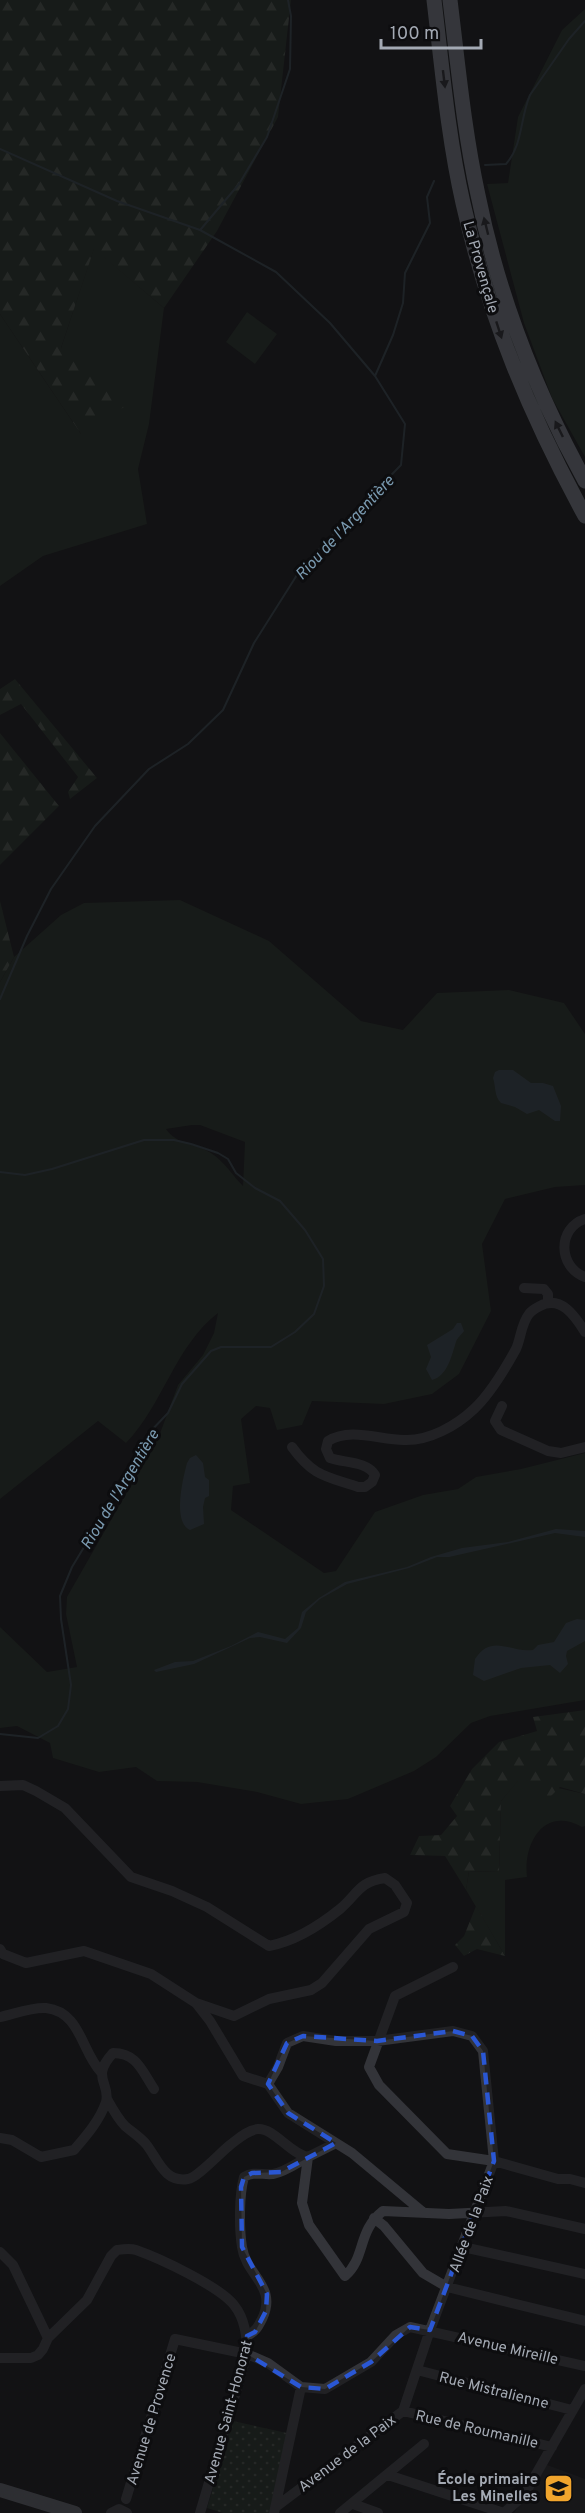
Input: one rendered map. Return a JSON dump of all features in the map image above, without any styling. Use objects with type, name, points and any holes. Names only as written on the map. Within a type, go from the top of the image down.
[{"type":"highway","name":"La Provençale","points":[[434,0],[451,132],[463,202],[483,281],[508,358],[553,456],[585,516]]},
{"type":"highway","name":"La Provençale","points":[[450,0],[466,131],[478,196],[498,276],[524,351],[550,411],[585,481]]},
{"type":"main road","points":[[0,2490],[75,2513]]},
{"type":"street","points":[[585,1220],[566,1234],[564,1253],[572,1269],[585,1277]]},
{"type":"street","points":[[524,1288],[544,1289],[548,1294],[548,1302]]},
{"type":"street","points":[[292,1447],[305,1465],[315,1473],[358,1487],[365,1487],[372,1482],[375,1475],[372,1469],[330,1458],[326,1449],[328,1441],[337,1436],[357,1434],[403,1441],[418,1440],[442,1431],[474,1409],[499,1378],[517,1347],[529,1314],[548,1302],[567,1308],[585,1332]]},
{"type":"street","points":[[502,1406],[495,1421],[501,1430],[549,1451],[561,1453],[585,1447]]},
{"type":"street","points":[[0,1786],[23,1785],[65,1808],[131,1876],[207,1907],[269,1946],[286,1943],[312,1929],[342,1908],[370,1880],[385,1878],[395,1885],[407,1903],[404,1912],[369,1929],[322,1983],[311,1990],[269,1999],[234,2016],[196,2003],[152,1974],[84,1951],[26,1963],[3,1954],[0,1949]]},
{"type":"street","points":[[453,1967],[395,1996],[369,2067],[379,2085],[447,2154],[494,2161],[558,2179],[585,2175]]},
{"type":"street","points":[[196,2003],[210,2021],[243,2076],[268,2084],[288,2113],[370,2167],[424,2213]]},
{"type":"street","points":[[0,2017],[45,2008],[61,2013],[73,2021],[92,2062],[101,2072],[107,2100],[123,2124],[146,2144],[162,2171],[175,2179],[189,2179],[199,2174],[212,2158],[248,2132],[258,2129],[267,2132],[298,2156],[308,2157],[336,2143]]},
{"type":"street","points":[[268,2084],[287,2043],[303,2036],[336,2041],[377,2041],[453,2031],[472,2036],[483,2051],[494,2161]]},
{"type":"street","points":[[101,2072],[105,2061],[113,2053],[123,2053],[132,2057],[154,2090]]},
{"type":"street","points":[[0,2138],[12,2140],[41,2157],[74,2150],[96,2122],[107,2100]]},
{"type":"street","points":[[308,2157],[302,2203],[309,2225],[345,2276],[353,2269],[367,2226],[383,2211],[424,2213],[506,2211],[585,2229]]},
{"type":"street","name":"Avenue Saint-Honorat","points":[[200,2513],[247,2354],[247,2336],[255,2332],[267,2303],[267,2294],[245,2257],[242,2247],[241,2187],[244,2177],[252,2173],[281,2172],[308,2157]]},
{"type":"street","name":"Allée de la Paix","points":[[447,2287],[494,2161]]},
{"type":"street","points":[[570,2179],[585,2183]]},
{"type":"street","points":[[374,2218],[384,2226],[423,2273],[447,2287],[585,2321]]},
{"type":"street","points":[[463,2247],[585,2274]]},
{"type":"street","points":[[0,2358],[31,2358],[38,2355],[44,2349],[48,2338],[87,2300],[111,2256],[117,2250],[127,2249],[134,2249],[217,2289],[234,2305],[247,2336]]},
{"type":"street","points":[[0,2252],[13,2265],[48,2338]]},
{"type":"street","name":"Avenue de la Paix","points":[[275,2509],[403,2412],[447,2287]]},
{"type":"street","name":"Avenue Mireille","points":[[301,2387],[325,2389],[371,2362],[396,2335],[410,2327],[585,2366]]},
{"type":"street","name":"Avenue de Provence","points":[[111,2513],[125,2507],[176,2339],[247,2354]]},
{"type":"street","points":[[247,2354],[268,2363],[301,2387],[275,2509]]},
{"type":"street","name":"Rue Mistralienne","points":[[417,2370],[572,2410]]},
{"type":"street","points":[[388,2475],[504,2513],[524,2495],[585,2389]]},
{"type":"street","name":"Rue de Roumanille","points":[[403,2412],[552,2447]]},
{"type":"street","points":[[340,2513],[424,2444]]},
{"type":"street","points":[[353,2504],[378,2513]]},
{"type":"highlighted area","points":[[453,2031],[472,2036],[483,2051],[494,2161],[430,2330],[410,2327],[371,2362],[325,2389],[301,2387],[247,2354],[247,2336],[255,2332],[266,2311],[267,2294],[242,2247],[241,2187],[244,2177],[252,2173],[281,2172],[336,2143],[288,2113],[268,2084],[287,2043],[303,2036],[377,2041]]},
{"type":"shaded area","points":[[513,1070],[531,1083],[553,1086],[561,1106],[560,1121],[555,1121],[539,1110],[527,1114],[501,1103],[496,1094],[493,1078],[495,1072]]},
{"type":"shaded area","points":[[457,1323],[461,1323],[464,1331],[457,1341],[446,1369],[432,1380],[426,1369],[431,1357],[427,1345],[453,1329]]},
{"type":"shaded area","points":[[196,1455],[203,1463],[205,1477],[209,1480],[209,1496],[205,1498],[203,1507],[204,1524],[190,1530],[181,1518],[180,1499],[187,1463]]},
{"type":"shaded area","points":[[556,1529],[585,1531],[585,1537],[555,1533],[449,1557],[437,1557],[409,1568],[347,1584],[320,1599],[306,1612],[301,1628],[287,1643],[260,1637],[250,1638],[194,1664],[156,1672],[154,1670],[175,1662],[193,1661],[258,1632],[285,1639],[298,1628],[302,1612],[319,1598],[345,1582],[407,1567],[462,1548],[508,1542]]},
{"type":"shaded area","points":[[577,1619],[585,1620],[585,1641],[567,1651],[568,1664],[560,1673],[550,1665],[521,1668],[484,1681],[473,1675],[475,1659],[481,1651],[488,1647],[502,1646],[533,1650],[538,1645],[554,1642],[566,1623]]},
{"type":"shaded area","name":"École primaire Les Minelles","points":[[547,2465],[585,2479],[585,2513],[514,2513]]},
{"type":"green space","points":[[0,0],[291,0],[278,117],[217,231],[164,308],[94,249],[61,348],[129,404],[81,434],[0,314]]},
{"type":"green space","points":[[585,9],[585,457],[552,398],[524,323],[487,184],[508,183],[518,117],[562,30]]},
{"type":"green space","points":[[94,248],[164,308],[149,424],[138,469],[147,524],[43,556],[0,586],[0,314],[81,434],[61,348]]},
{"type":"green space","points":[[247,312],[277,334],[255,364],[226,342]]},
{"type":"green space","points":[[15,679],[97,778],[70,799],[68,792],[78,777],[21,704],[0,715],[0,689]]},
{"type":"green space","points":[[0,733],[59,806],[0,865]]},
{"type":"green space","points":[[180,900],[269,941],[361,1021],[403,1030],[437,993],[509,990],[564,1003],[585,1034],[585,1185],[555,1187],[505,1199],[482,1244],[491,1311],[459,1374],[432,1394],[384,1404],[312,1401],[302,1425],[277,1430],[270,1408],[256,1406],[241,1419],[250,1483],[233,1486],[231,1510],[324,1573],[336,1571],[375,1512],[423,1495],[458,1489],[476,1477],[521,1469],[585,1453],[585,1700],[490,1716],[471,1723],[436,1757],[414,1771],[348,1799],[301,1804],[257,1792],[197,1782],[157,1781],[136,1767],[99,1772],[53,1758],[50,1743],[17,1726],[0,1728],[0,1627],[47,1672],[77,1667],[66,1614],[67,1597],[159,1436],[178,1385],[203,1355],[214,1333],[218,1313],[191,1342],[150,1411],[126,1443],[98,1421],[0,1499],[0,982],[14,957],[61,915],[84,903]],"holes":[[[200,1125],[245,1142],[243,1186],[216,1157],[175,1138],[166,1129]]]},
{"type":"green space","points":[[0,901],[14,957],[0,982]]},
{"type":"green space","points":[[585,1710],[585,1794],[560,1787],[543,1804],[519,1780],[501,1801],[499,1872],[469,1871],[466,1890],[445,1856],[410,1855],[419,1836],[441,1835],[457,1816],[450,1806],[472,1769],[499,1742],[537,1731],[533,1717]]},
{"type":"green space","points":[[519,1779],[585,1794],[585,1826],[557,1821],[547,1824],[533,1840],[529,1851],[527,1877],[505,1880],[505,1956],[466,1890],[469,1871],[499,1872],[501,1801]]},
{"type":"green space","points":[[476,1906],[505,1956],[477,1949],[464,1956],[455,1945],[464,1936]]},
{"type":"green space","points":[[233,2421],[287,2433],[271,2513],[223,2513],[207,2508]]},
{"type":"waterway","points":[[201,229],[239,184],[267,137],[290,69],[291,16],[288,0]]},
{"type":"waterway","points":[[485,165],[506,164],[512,157],[530,95],[569,39],[585,21]]},
{"type":"waterway","name":"Riou de l'Argentière","points":[[0,149],[117,201],[200,230],[276,272],[330,323],[375,376],[405,424],[401,465],[302,567],[254,643],[223,710],[188,744],[149,769],[95,826],[51,889],[27,936],[0,999]]},
{"type":"waterway","points":[[375,376],[393,335],[403,303],[405,273],[430,223],[427,197],[434,181]]},
{"type":"waterway","name":"Riou de l'Argentière","points":[[0,1172],[25,1175],[52,1169],[144,1140],[174,1140],[218,1153],[228,1159],[236,1173],[255,1188],[280,1201],[305,1230],[323,1259],[324,1286],[314,1314],[295,1332],[271,1347],[221,1347],[211,1351],[182,1384],[168,1413],[148,1434],[141,1453],[72,1567],[60,1596],[61,1619],[71,1685],[68,1709],[58,1726],[38,1738],[0,1734]]},
{"type":"place","name":"École primaire Les Minelles","points":[[559,2488]]}]
